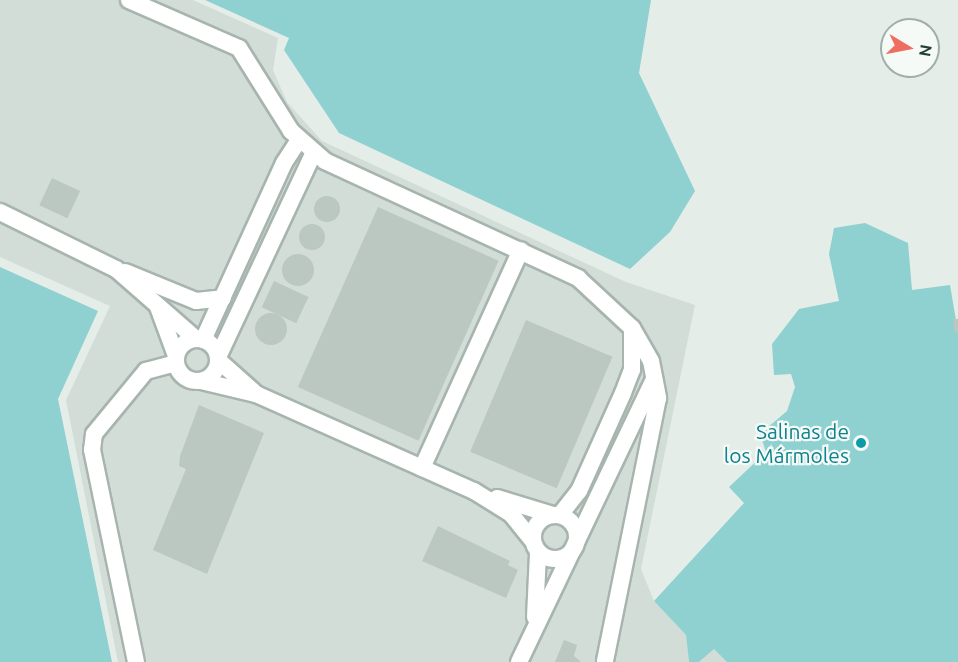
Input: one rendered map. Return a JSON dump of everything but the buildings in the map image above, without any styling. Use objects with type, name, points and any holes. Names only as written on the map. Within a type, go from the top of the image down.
[{"type":"street","points":[[129,0],[239,48],[299,140],[314,152],[578,278],[632,328],[655,377],[652,439],[605,662]]},
{"type":"street","points":[[136,662],[94,434],[146,371],[176,359],[183,344],[199,339],[223,298],[284,163],[299,140]]},
{"type":"street","points":[[201,381],[213,374],[314,152]]},
{"type":"street","points":[[6,214],[116,269],[196,301],[223,298]]},
{"type":"street","points":[[422,468],[521,250]]},
{"type":"street","points":[[116,269],[157,306],[199,339],[256,394]]},
{"type":"street","points":[[157,306],[176,359],[187,379],[256,394],[474,491],[557,515],[575,529],[574,549]]},
{"type":"street","points":[[632,328],[632,370],[579,491],[557,515],[535,526],[540,597],[519,662],[655,377]]},
{"type":"street","points":[[474,491],[511,514],[535,546],[558,560],[574,549]]},
{"type":"shaded area","points":[[0,0],[193,0],[278,38],[273,70],[287,102],[322,141],[626,282],[695,305],[641,569],[654,601],[686,635],[689,662],[118,662],[66,400],[110,306],[0,257]]},
{"type":"shaded area","points":[[714,649],[727,662],[699,662]]},
{"type":"water","points":[[205,0],[651,0],[639,73],[695,191],[670,232],[630,269],[339,133],[284,50],[289,38]]},
{"type":"water","name":"Salinas de los Mármoles","points":[[865,223],[908,243],[912,290],[950,285],[958,332],[958,662],[727,662],[714,649],[699,662],[689,662],[686,635],[654,601],[744,503],[729,487],[766,452],[760,434],[787,411],[795,387],[791,374],[774,375],[772,344],[799,309],[839,301],[829,254],[834,228]]},
{"type":"water","points":[[0,267],[98,311],[58,399],[112,662],[0,662]]},
{"type":"place","name":"Salinas de los Mármoles","points":[[861,443]]}]
